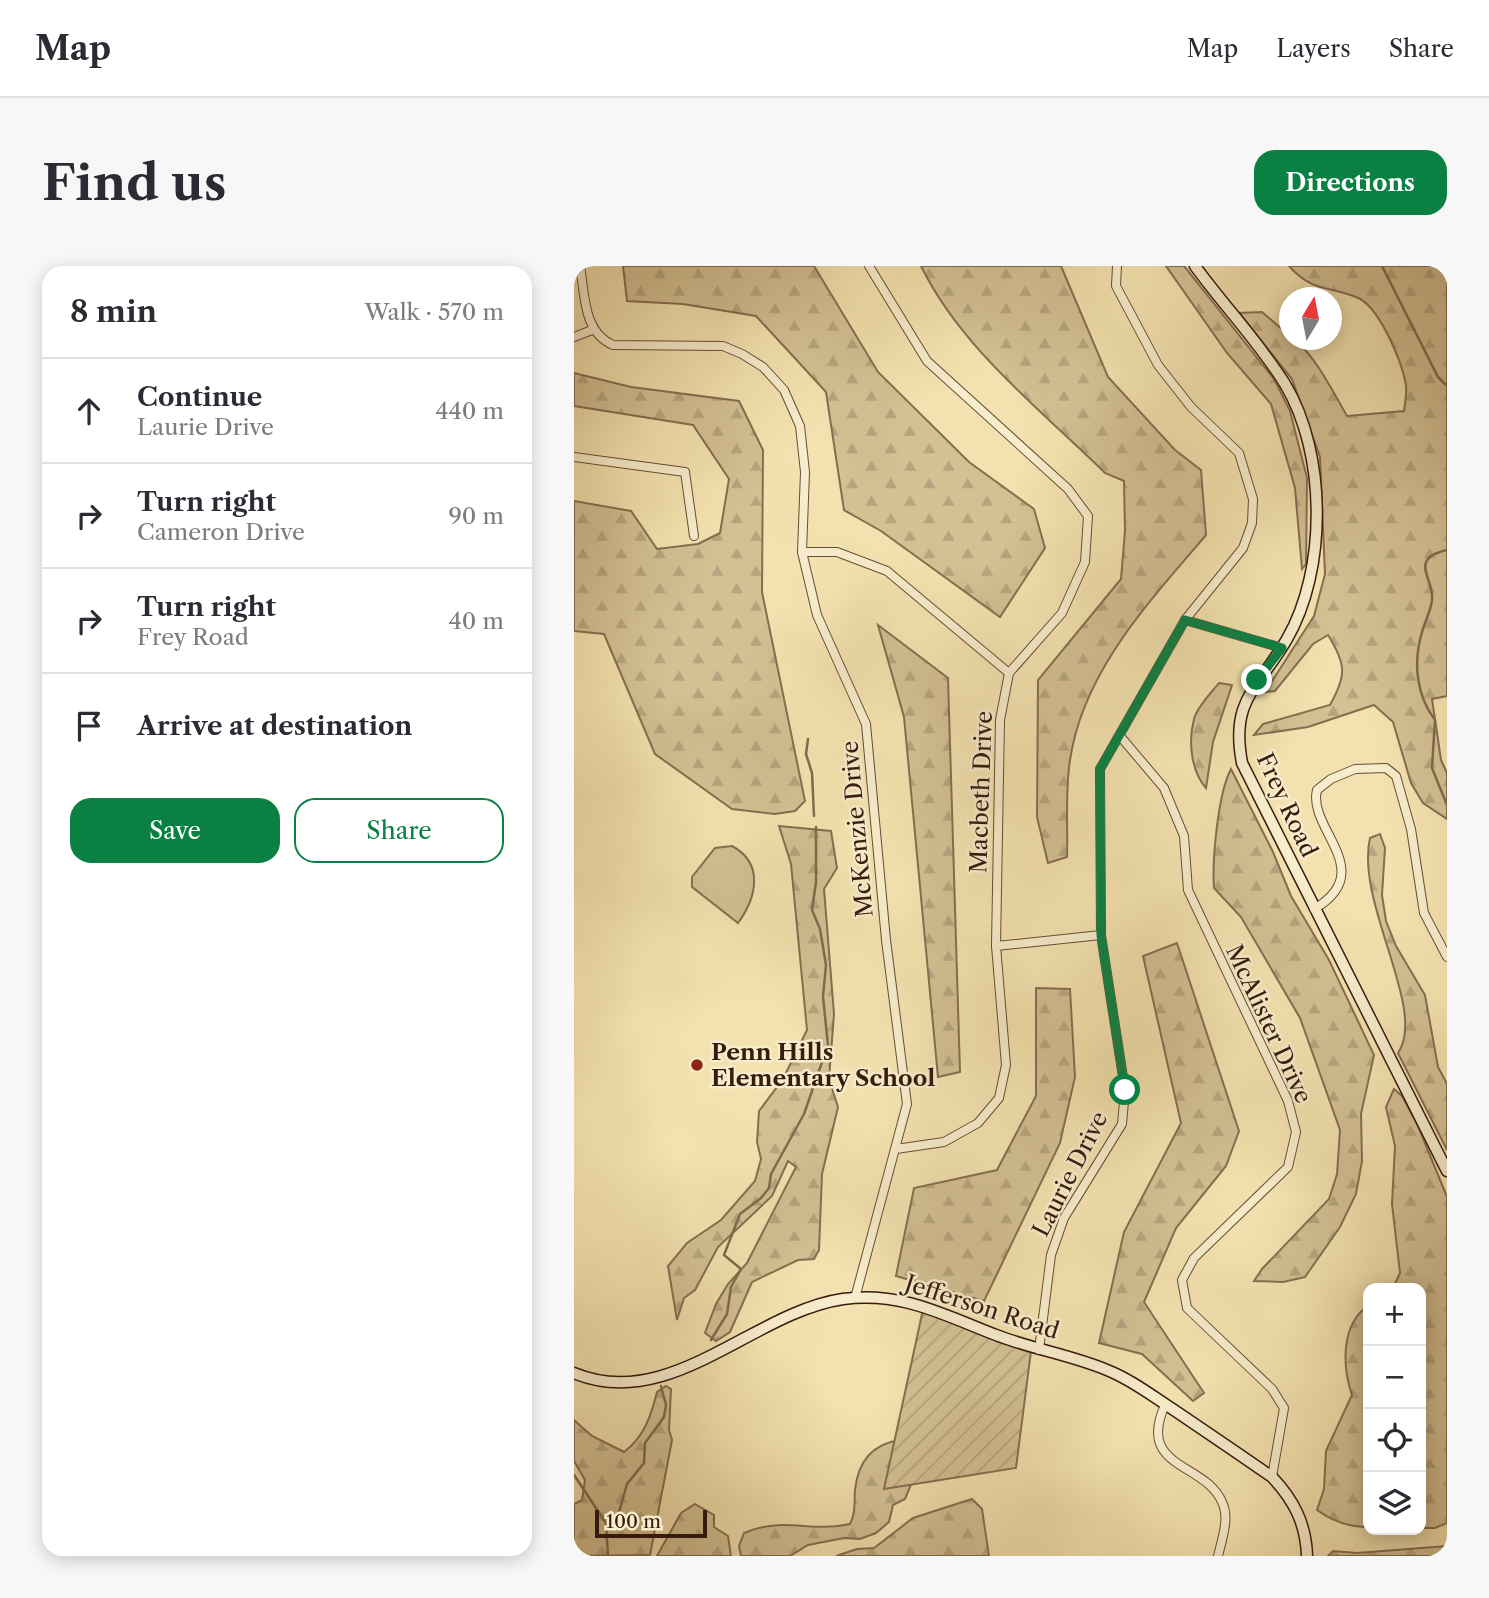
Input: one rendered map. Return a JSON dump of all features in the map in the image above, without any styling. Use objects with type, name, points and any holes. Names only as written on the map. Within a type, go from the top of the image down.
[{"type":"street","points":[[574,337],[592,330],[580,266]]},
{"type":"street","points":[[802,552],[837,552],[887,571],[1009,673],[1062,613],[1084,562],[1088,516],[1068,489],[927,361],[869,266]]},
{"type":"street","name":"Laurie Drive","points":[[1039,1350],[1051,1255],[1064,1219],[1122,1124],[1125,1090],[1101,935],[1100,769],[1185,620],[1243,548],[1252,523],[1252,499],[1239,453],[1191,407],[1158,365],[1116,286],[1116,266]]},
{"type":"street","name":"Frey Road","points":[[1195,266],[1259,345],[1286,387],[1307,438],[1316,490],[1314,561],[1308,591],[1297,621],[1282,648],[1257,680],[1244,705],[1238,741],[1242,763],[1447,1171]]},
{"type":"street","name":"McKenzie Drive","points":[[592,330],[600,339],[613,345],[723,346],[763,367],[784,390],[800,426],[805,472],[802,552],[817,615],[866,724],[887,940],[907,1104],[855,1298]]},
{"type":"street","points":[[574,457],[684,472],[694,536]]},
{"type":"street","points":[[1185,620],[1282,648]]},
{"type":"street","name":"Macbeth Drive","points":[[895,1149],[944,1142],[978,1123],[999,1098],[1006,1065],[996,946],[1000,720],[1009,673]]},
{"type":"street","name":"McAlister Drive","points":[[1120,736],[1164,788],[1184,835],[1188,890],[1288,1101],[1296,1132],[1288,1167],[1194,1258],[1182,1280],[1187,1308],[1272,1389],[1284,1408],[1272,1477]]},
{"type":"street","points":[[1314,909],[1335,891],[1340,862],[1318,809],[1317,790],[1331,779],[1355,769],[1386,768],[1400,784],[1411,829],[1424,913],[1447,957]]},
{"type":"street","points":[[996,946],[1101,935]]},
{"type":"street","name":"Jefferson Road","points":[[574,1373],[611,1383],[653,1378],[813,1307],[855,1298],[888,1298],[920,1304],[1039,1350],[1107,1370],[1165,1405],[1272,1477],[1285,1491],[1300,1517],[1307,1556]]},
{"type":"street","points":[[1165,1405],[1158,1426],[1165,1451],[1222,1501],[1225,1521],[1218,1556]]},
{"type":"green space","points":[[623,266],[814,266],[878,372],[969,462],[1034,509],[1045,548],[1000,617],[881,531],[844,510],[826,392],[756,316],[683,304],[627,301]]},
{"type":"green space","points":[[921,266],[1061,266],[1108,377],[1175,450],[1201,470],[1206,535],[1122,639],[1089,697],[1077,727],[1068,772],[1067,857],[1048,863],[1037,817],[1038,680],[1121,579],[1125,531],[1124,481],[1105,473],[1004,377],[958,324]]},
{"type":"green space","points":[[1166,266],[1184,266],[1274,379],[1290,411],[1307,478],[1306,564],[1302,569],[1295,488],[1271,404],[1227,353]]},
{"type":"green space","points":[[1289,266],[1447,266],[1447,696],[1432,699],[1441,760],[1447,773],[1447,819],[1423,803],[1411,783],[1393,722],[1374,705],[1308,727],[1254,735],[1263,724],[1330,705],[1342,677],[1342,670],[1338,654],[1328,635],[1313,644],[1275,691],[1265,692],[1314,616],[1325,574],[1320,457],[1292,379],[1239,313],[1262,312],[1279,326],[1279,350],[1305,350],[1322,372],[1347,416],[1404,411],[1406,395],[1404,375],[1388,335],[1365,302],[1342,293],[1342,287],[1321,287],[1297,274]]},
{"type":"green space","points":[[574,373],[631,387],[739,401],[763,450],[762,592],[805,801],[795,811],[775,814],[732,809],[655,754],[604,634],[574,631],[574,501],[631,511],[657,549],[698,544],[720,533],[729,479],[693,425],[574,406]]},
{"type":"green space","points":[[878,625],[948,678],[960,1072],[938,1077],[904,717]]},
{"type":"green space","points":[[1219,683],[1232,685],[1213,742],[1206,788],[1194,764],[1192,728],[1198,710]]},
{"type":"green space","points":[[1231,769],[1273,852],[1291,896],[1329,960],[1374,1055],[1361,1114],[1362,1161],[1356,1194],[1340,1227],[1305,1277],[1283,1282],[1254,1281],[1262,1269],[1329,1199],[1337,1174],[1340,1130],[1300,1018],[1241,917],[1214,888],[1217,827],[1226,780]]},
{"type":"green space","points":[[779,826],[831,831],[837,868],[824,889],[834,1014],[829,1079],[838,1107],[822,1174],[819,1250],[814,1259],[798,1260],[752,1282],[730,1332],[716,1341],[705,1333],[716,1304],[728,1284],[747,1263],[796,1167],[788,1161],[772,1196],[718,1247],[695,1290],[684,1298],[677,1320],[668,1266],[687,1243],[721,1220],[755,1181],[761,1159],[757,1142],[759,1111],[783,1079],[807,1030],[791,864]]},
{"type":"green space","points":[[1380,834],[1385,848],[1382,895],[1386,921],[1396,946],[1425,995],[1438,1067],[1447,1084],[1447,1150],[1398,1053],[1405,1034],[1404,1010],[1372,893],[1368,864],[1370,838]]},
{"type":"green space","points":[[732,846],[749,862],[754,881],[750,902],[738,923],[692,887],[692,877],[715,848]]},
{"type":"green space","points":[[1177,943],[1239,1131],[1226,1166],[1176,1228],[1144,1302],[1204,1393],[1193,1401],[1142,1354],[1099,1343],[1124,1232],[1181,1123],[1143,956]]},
{"type":"green space","points":[[1036,988],[1070,989],[1075,1077],[1060,1143],[984,1301],[896,1276],[914,1188],[997,1170],[1036,1096]]},
{"type":"green space","points":[[1394,1089],[1402,1096],[1418,1126],[1447,1197],[1447,1523],[1435,1528],[1426,1528],[1426,1283],[1395,1283],[1400,1273],[1392,1204],[1395,1146],[1386,1107]]},
{"type":"green space","points":[[924,1305],[1031,1351],[1016,1468],[884,1489]]},
{"type":"green space","points":[[1363,1310],[1363,1527],[1341,1523],[1317,1510],[1324,1489],[1326,1451],[1352,1395],[1346,1371],[1346,1346],[1348,1334]]},
{"type":"green space","points":[[666,1386],[671,1389],[669,1430],[672,1440],[650,1555],[574,1556],[574,1504],[582,1500],[585,1480],[574,1461],[574,1420],[592,1436],[624,1452],[642,1433],[657,1392]]},
{"type":"green space","points":[[900,1440],[915,1475],[905,1499],[893,1505],[889,1522],[876,1533],[860,1539],[844,1538],[808,1545],[790,1556],[741,1556],[739,1546],[744,1533],[758,1528],[850,1524],[857,1480],[863,1463],[874,1450]]},
{"type":"green space","points":[[972,1499],[982,1509],[989,1556],[836,1556],[857,1549],[874,1548],[913,1518]]},
{"type":"green space","points":[[695,1504],[714,1515],[714,1527],[728,1536],[731,1556],[657,1556],[681,1513]]},
{"type":"green space","points":[[1447,1546],[1447,1556],[1328,1556],[1333,1551],[1357,1553]]},
{"type":"waterway","points":[[1382,266],[1438,377],[1447,386]]},
{"type":"waterway","points":[[1447,550],[1435,554],[1425,564],[1432,601],[1419,643],[1417,666],[1420,689],[1435,720],[1432,768],[1447,805]]},
{"type":"waterway","points":[[808,739],[806,754],[812,773],[814,816]]},
{"type":"waterway","points":[[711,1340],[727,1314],[731,1287],[741,1269],[724,1255],[740,1214],[761,1198],[769,1188],[771,1174],[804,1114],[828,1045],[823,997],[826,965],[820,929],[812,910],[816,882],[816,827]]},
{"type":"waterway","points":[[608,1530],[619,1512],[627,1484],[644,1463],[645,1443],[664,1417],[666,1405],[661,1386]]},
{"type":"waterway","points":[[574,1475],[606,1523],[608,1556]]},
{"type":"place","name":"Penn Hills Elementary School","points":[[697,1065]]},
{"type":"route","points":[[1125,1090],[1101,935],[1100,769],[1185,620],[1282,648],[1257,680]]}]
